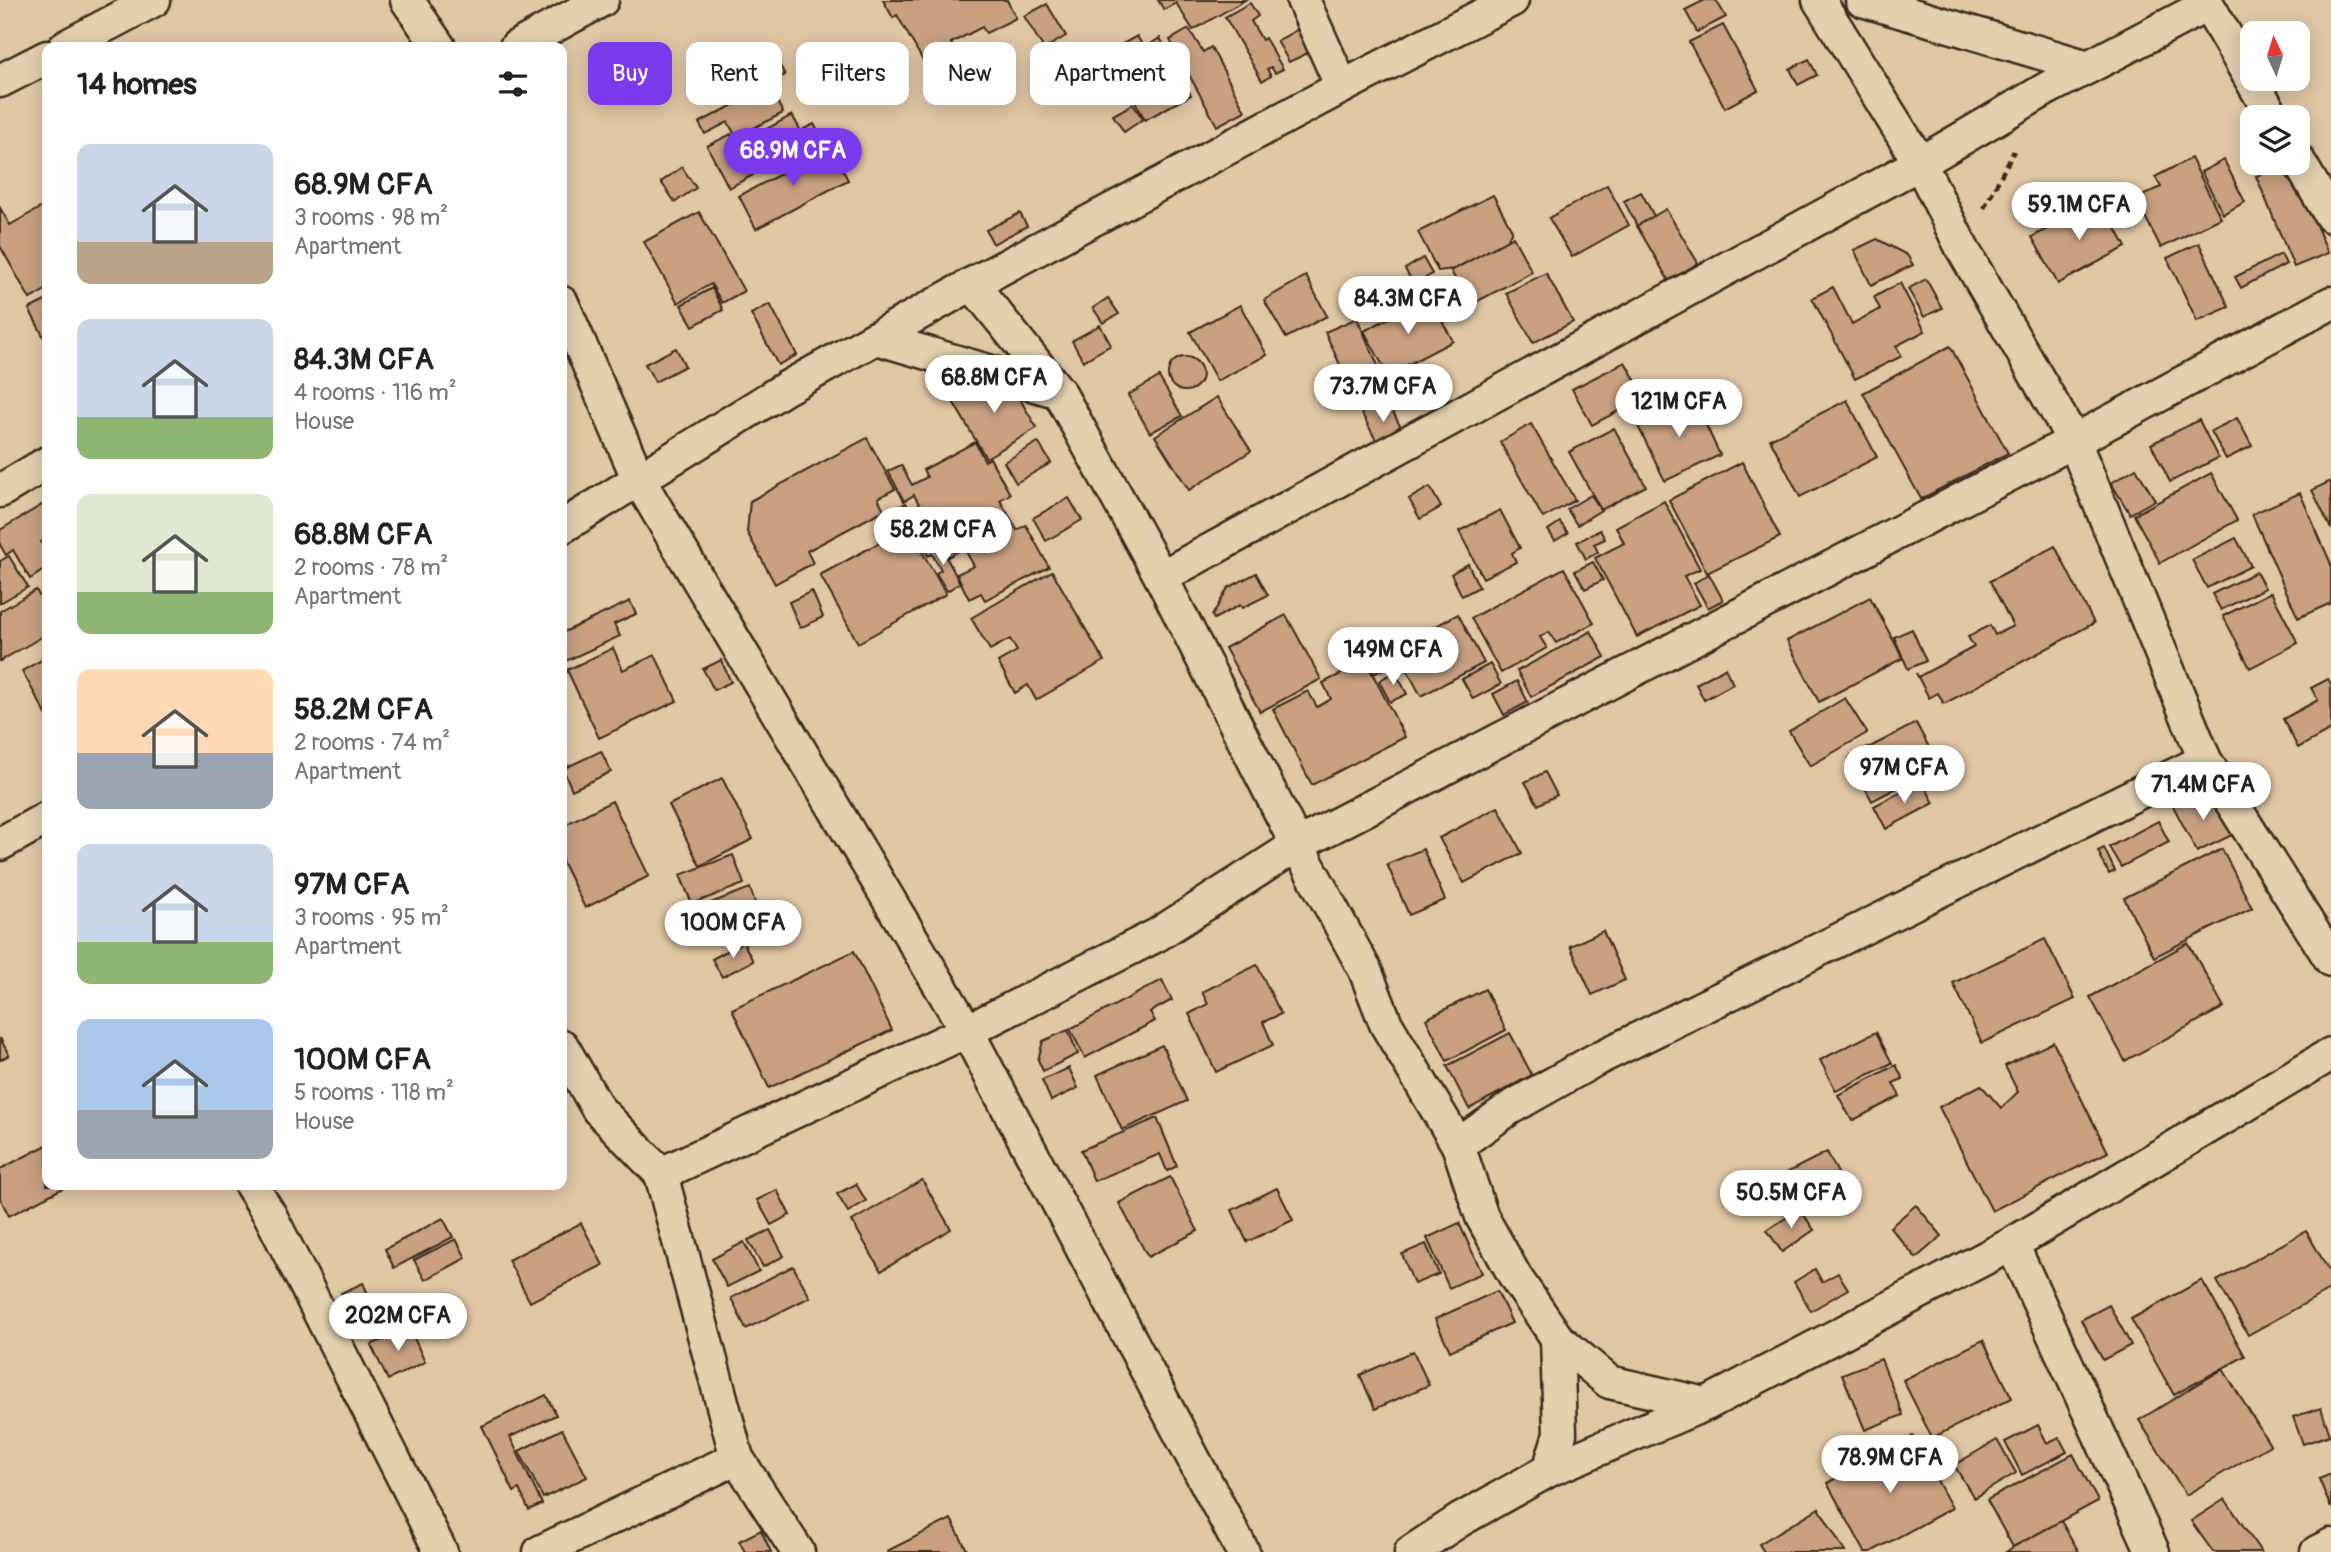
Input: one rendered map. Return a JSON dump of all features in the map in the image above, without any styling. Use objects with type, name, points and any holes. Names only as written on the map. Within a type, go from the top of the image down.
[{"type":"street","points":[[74,42],[154,0]]},
{"type":"street","points":[[407,0],[436,42]]},
{"type":"street","points":[[525,42],[602,0]]},
{"type":"street","points":[[1303,0],[1342,87]]},
{"type":"street","points":[[567,524],[786,388],[972,284],[1342,87],[1512,0]]},
{"type":"street","points":[[1819,0],[1920,163],[1962,248],[2074,441],[2205,760],[2331,960]]},
{"type":"street","points":[[1862,0],[2088,67]]},
{"type":"street","points":[[1161,577],[1920,163],[2206,3],[2266,105]]},
{"type":"street","points":[[0,81],[42,60]]},
{"type":"street","points":[[2307,175],[2331,216]]},
{"type":"street","points":[[972,284],[1059,392],[1161,577],[1297,845],[1365,970],[1386,1024],[1458,1145],[1482,1217],[1516,1278],[1557,1338],[1609,1382],[1706,1404]]},
{"type":"street","points":[[661,1174],[967,1031],[1157,935],[1297,845],[2074,441],[2331,303]]},
{"type":"street","points":[[567,314],[639,480],[967,1031],[1243,1552]]},
{"type":"street","points":[[876,338],[1059,392]]},
{"type":"street","points":[[0,491],[42,466]]},
{"type":"street","points":[[1458,1145],[1510,1108],[1595,1060],[2205,760]]},
{"type":"street","points":[[0,844],[42,821]]},
{"type":"street","points":[[1411,1552],[1460,1520],[1549,1470],[1706,1404],[2012,1244],[2331,1054]]},
{"type":"street","points":[[567,1055],[598,1109],[661,1174],[737,1458],[798,1552]]},
{"type":"street","points":[[254,1190],[270,1215],[441,1552]]},
{"type":"street","points":[[2012,1244],[2153,1552]]},
{"type":"street","points":[[1549,1470],[1560,1434],[1557,1338]]},
{"type":"street","points":[[540,1552],[737,1458]]},
{"type":"street","points":[[2317,1552],[2331,1545]]},
{"type":"path","points":[[1962,248],[2015,150]]},
{"type":"building","points":[[883,0],[1007,0],[1016,18],[986,33],[982,27],[953,42],[923,42],[923,61],[897,15],[893,18]]},
{"type":"building","points":[[1158,0],[1245,0],[1193,30],[1176,3],[1164,10]]},
{"type":"building","points":[[1705,0],[1716,0],[1726,17],[1697,32],[1685,10]]},
{"type":"building","points":[[1250,3],[1258,16],[1251,21],[1262,40],[1265,38],[1283,69],[1275,73],[1271,67],[1267,69],[1271,76],[1262,81],[1225,17]]},
{"type":"building","points":[[1047,4],[1066,36],[1056,42],[1040,42],[1024,16]]},
{"type":"building","points":[[1723,25],[1758,90],[1725,108],[1689,42]]},
{"type":"building","points":[[1304,26],[1316,49],[1289,62],[1277,41]]},
{"type":"building","points":[[1189,29],[1203,52],[1211,47],[1245,111],[1217,126],[1190,77],[1190,42],[1170,40]]},
{"type":"building","points":[[1137,36],[1140,42],[1126,42]]},
{"type":"building","points":[[1809,59],[1817,75],[1798,85],[1790,69]]},
{"type":"building","points":[[733,105],[779,105],[783,113],[736,137],[728,122],[705,134],[699,123]]},
{"type":"building","points":[[1134,105],[1143,119],[1124,132],[1113,115]]},
{"type":"building","points":[[1137,105],[1173,105],[1145,120]]},
{"type":"building","points":[[792,115],[808,144],[755,173],[739,144]]},
{"type":"building","points":[[814,124],[822,139],[812,144],[804,129]]},
{"type":"building","points":[[731,134],[753,175],[729,188],[707,146]]},
{"type":"building","points":[[831,147],[848,180],[756,229],[739,196]]},
{"type":"building","points":[[2191,158],[2221,218],[2161,248],[2136,199],[2161,187],[2155,177]]},
{"type":"building","points":[[2224,160],[2245,202],[2223,214],[2201,172]]},
{"type":"building","points":[[682,167],[696,188],[675,202],[661,182]]},
{"type":"building","points":[[2295,175],[2328,253],[2294,267],[2256,176]]},
{"type":"building","points":[[1607,185],[1629,225],[1572,257],[1549,218]]},
{"type":"building","points":[[1641,192],[1654,216],[1637,226],[1624,201]]},
{"type":"building","points":[[1493,195],[1512,230],[1507,241],[1455,269],[1438,271],[1418,232]]},
{"type":"building","points":[[2101,200],[2126,247],[2058,284],[2032,237]]},
{"type":"building","points":[[42,207],[42,292],[30,299],[0,246],[0,208],[10,225]]},
{"type":"building","points":[[1666,209],[1698,263],[1669,281],[1637,226]]},
{"type":"building","points":[[699,212],[744,291],[722,303],[711,284],[678,303],[644,242]]},
{"type":"building","points":[[1020,213],[1027,226],[993,244],[986,230]]},
{"type":"building","points":[[1513,237],[1532,272],[1469,306],[1451,271]]},
{"type":"building","points":[[1877,239],[1907,255],[1913,265],[1871,285],[1854,250]]},
{"type":"building","points":[[2199,243],[2229,307],[2197,321],[2167,258]]},
{"type":"building","points":[[2281,254],[2286,264],[2241,288],[2235,277]]},
{"type":"building","points":[[1423,258],[1432,274],[1414,285],[1405,269]]},
{"type":"building","points":[[1546,273],[1573,322],[1533,343],[1506,293]]},
{"type":"building","points":[[1306,276],[1327,316],[1286,338],[1264,300]]},
{"type":"building","points":[[1926,279],[1942,308],[1924,317],[1908,289]]},
{"type":"building","points":[[1900,283],[1925,331],[1896,346],[1902,356],[1855,379],[1812,298],[1833,287],[1852,324],[1880,309],[1874,297]]},
{"type":"building","points":[[712,288],[723,310],[693,326],[681,305]]},
{"type":"building","points":[[1429,297],[1453,341],[1388,375],[1364,331]]},
{"type":"building","points":[[1108,298],[1119,314],[1103,323],[1093,308]]},
{"type":"building","points":[[42,302],[42,334],[29,309]]},
{"type":"building","points":[[770,304],[797,355],[778,365],[751,314]]},
{"type":"building","points":[[1240,305],[1267,355],[1217,381],[1190,332]]},
{"type":"building","points":[[1357,318],[1388,388],[1357,402],[1325,332]]},
{"type":"building","points":[[1100,325],[1111,345],[1083,361],[1072,341]]},
{"type":"building","points":[[1950,346],[2008,453],[1921,499],[1863,393]]},
{"type":"building","points":[[676,348],[685,366],[655,382],[645,364]]},
{"type":"building","points":[[1185,357],[1197,362],[1202,374],[1197,386],[1185,391],[1173,386],[1168,374],[1173,362]]},
{"type":"building","points":[[1625,362],[1645,397],[1592,425],[1572,389]]},
{"type":"building","points":[[1159,377],[1182,416],[1150,433],[1128,395]]},
{"type":"building","points":[[984,379],[1012,386],[1037,428],[986,458],[951,398]]},
{"type":"building","points":[[1217,397],[1251,451],[1189,490],[1155,436]]},
{"type":"building","points":[[1385,397],[1406,437],[1381,450],[1360,410]]},
{"type":"building","points":[[1693,397],[1720,455],[1665,481],[1637,424]]},
{"type":"building","points":[[1847,400],[1877,457],[1800,497],[1770,439]]},
{"type":"building","points":[[2237,418],[2252,446],[2226,459],[2211,431]]},
{"type":"building","points":[[2199,420],[2218,458],[2170,482],[2151,444]]},
{"type":"building","points":[[1531,424],[1575,500],[1543,518],[1500,442]]},
{"type":"building","points":[[1614,428],[1646,486],[1601,510],[1569,452]]},
{"type":"building","points":[[867,438],[895,489],[878,498],[884,510],[807,551],[813,563],[775,584],[747,532],[750,501]]},
{"type":"building","points":[[975,442],[985,461],[990,458],[1010,494],[1000,500],[1017,530],[1026,525],[1049,567],[985,600],[981,593],[969,599],[957,574],[974,566],[964,548],[948,557],[934,532],[944,527],[932,506],[923,511],[914,495],[904,501],[888,471],[901,465],[912,485],[927,477],[923,470]]},
{"type":"building","points":[[1038,442],[1051,463],[1016,483],[1004,462]]},
{"type":"building","points":[[1742,462],[1780,537],[1707,573],[1669,500]]},
{"type":"building","points":[[2136,468],[2155,500],[2130,514],[2111,483]]},
{"type":"building","points":[[2211,473],[2237,520],[2160,563],[2134,515]]},
{"type":"building","points":[[2331,481],[2331,529],[2312,490]]},
{"type":"building","points":[[1430,487],[1441,507],[1420,519],[1409,499]]},
{"type":"building","points":[[2300,493],[2331,564],[2331,603],[2298,618],[2252,514]]},
{"type":"building","points":[[1591,495],[1601,510],[1577,525],[1567,509]]},
{"type":"building","points":[[1069,498],[1082,520],[1046,541],[1033,518]]},
{"type":"building","points":[[1664,501],[1700,569],[1684,576],[1700,605],[1637,637],[1595,558],[1624,543],[1616,527]]},
{"type":"building","points":[[906,503],[927,541],[920,545],[906,518],[891,526],[884,515]]},
{"type":"building","points":[[42,505],[42,571],[30,579],[13,550],[6,555],[0,545],[0,530]]},
{"type":"building","points":[[1500,510],[1520,548],[1512,553],[1516,562],[1483,578],[1459,531]]},
{"type":"building","points":[[1560,522],[1568,533],[1555,541],[1548,530]]},
{"type":"building","points":[[908,527],[946,594],[858,643],[820,575]]},
{"type":"building","points":[[1600,530],[1605,539],[1594,544],[1598,552],[1586,559],[1577,542]]},
{"type":"building","points":[[2236,538],[2251,566],[2207,588],[2192,560]]},
{"type":"building","points":[[938,542],[960,583],[947,591],[936,573],[941,570],[932,554],[928,556],[925,550]]},
{"type":"building","points":[[2055,546],[2094,623],[1944,704],[1938,693],[1929,698],[1918,677],[1974,647],[1968,637],[1990,625],[1995,635],[2013,626],[1990,581]]},
{"type":"building","points":[[9,556],[28,587],[0,603],[0,561]]},
{"type":"building","points":[[1593,562],[1603,580],[1585,589],[1575,571]]},
{"type":"building","points":[[1468,564],[1479,587],[1462,596],[1451,574]]},
{"type":"building","points":[[1564,568],[1594,623],[1556,643],[1549,632],[1540,637],[1547,648],[1501,673],[1471,618]]},
{"type":"building","points":[[1052,571],[1104,661],[1036,700],[1028,685],[1015,693],[998,662],[1017,651],[1010,639],[990,650],[971,618]]},
{"type":"building","points":[[2256,572],[2265,588],[2221,610],[2212,594]]},
{"type":"building","points":[[1256,573],[1268,595],[1242,608],[1240,605],[1214,619],[1212,616],[1228,588]]},
{"type":"building","points":[[1709,574],[1723,600],[1708,608],[1694,583]]},
{"type":"building","points":[[36,590],[42,600],[42,637],[0,661],[0,611]]},
{"type":"building","points":[[812,591],[823,617],[800,628],[789,602]]},
{"type":"building","points":[[2271,592],[2298,643],[2250,668],[2223,616]]},
{"type":"building","points":[[1870,597],[1903,658],[1819,702],[1787,641]]},
{"type":"building","points":[[630,601],[636,614],[614,624],[620,636],[567,661],[567,631]]},
{"type":"building","points":[[1458,614],[1484,663],[1421,696],[1395,648]]},
{"type":"building","points":[[1286,615],[1321,679],[1260,712],[1225,648]]},
{"type":"building","points":[[1912,629],[1926,661],[1908,669],[1894,637]]},
{"type":"building","points":[[1591,631],[1605,657],[1531,697],[1517,671]]},
{"type":"building","points":[[613,648],[623,670],[655,655],[677,701],[599,738],[567,670]]},
{"type":"building","points":[[1377,650],[1386,668],[1374,674],[1365,656]]},
{"type":"building","points":[[42,660],[42,707],[22,671]]},
{"type":"building","points":[[721,660],[731,682],[714,690],[703,669]]},
{"type":"building","points":[[1366,661],[1405,737],[1312,785],[1273,709],[1308,691],[1317,707],[1331,699],[1323,683]]},
{"type":"building","points":[[1490,664],[1501,684],[1473,699],[1462,679]]},
{"type":"building","points":[[1725,668],[1733,684],[1704,700],[1696,684]]},
{"type":"building","points":[[1395,671],[1407,694],[1390,702],[1379,681]]},
{"type":"building","points":[[2328,679],[2331,684],[2331,730],[2298,748],[2283,719],[2318,700],[2311,688]]},
{"type":"building","points":[[1517,681],[1528,702],[1504,715],[1493,694]]},
{"type":"building","points":[[1845,698],[1867,733],[1810,766],[1789,731]]},
{"type":"building","points":[[1916,723],[1939,766],[1872,801],[1849,758]]},
{"type":"building","points":[[601,751],[611,772],[572,790],[567,778],[567,767]]},
{"type":"building","points":[[1545,772],[1557,795],[1538,805],[1525,782]]},
{"type":"building","points":[[722,778],[753,839],[700,866],[669,805]]},
{"type":"building","points":[[1922,781],[1934,803],[1886,829],[1874,806]]},
{"type":"building","points":[[2188,796],[2219,806],[2234,834],[2197,852],[2172,804]]},
{"type":"building","points":[[612,801],[649,876],[585,908],[567,871],[567,824]]},
{"type":"building","points":[[1498,807],[1522,853],[1464,883],[1439,838]]},
{"type":"building","points":[[2158,821],[2169,842],[2121,867],[2109,847]]},
{"type":"building","points":[[2104,848],[2115,871],[2109,874],[2098,851]]},
{"type":"building","points":[[1423,849],[1445,900],[1409,915],[1387,864]]},
{"type":"building","points":[[2222,849],[2252,908],[2154,957],[2124,898]]},
{"type":"building","points":[[733,855],[744,884],[692,904],[680,875]]},
{"type":"building","points":[[750,888],[758,911],[701,933],[692,910]]},
{"type":"building","points":[[1603,931],[1625,980],[1592,995],[1570,946]]},
{"type":"building","points":[[2045,939],[2075,999],[1982,1043],[1953,983]]},
{"type":"building","points":[[743,942],[753,961],[722,977],[712,959]]},
{"type":"building","points":[[2188,943],[2224,1007],[2125,1061],[2090,997]]},
{"type":"building","points":[[854,951],[892,1030],[769,1088],[732,1009]]},
{"type":"building","points":[[1257,965],[1281,1014],[1263,1022],[1273,1045],[1216,1072],[1189,1014],[1208,1004],[1202,992]]},
{"type":"building","points":[[1162,980],[1172,1000],[1150,1012],[1155,1021],[1085,1058],[1070,1029]]},
{"type":"building","points":[[1485,989],[1506,1030],[1447,1061],[1426,1019]]},
{"type":"building","points":[[1068,1030],[1078,1054],[1043,1071],[1038,1060],[1043,1041]]},
{"type":"building","points":[[1876,1032],[1892,1063],[1836,1091],[1820,1060]]},
{"type":"building","points":[[1510,1033],[1532,1075],[1469,1109],[1447,1066]]},
{"type":"building","points":[[0,1038],[9,1055],[0,1060]]},
{"type":"building","points":[[2053,1042],[2108,1152],[1992,1211],[1939,1107],[1981,1085],[2001,1108],[2018,1092],[2005,1066]]},
{"type":"building","points":[[1162,1045],[1187,1101],[1122,1130],[1097,1075]]},
{"type":"building","points":[[1896,1065],[1903,1079],[1893,1083],[1900,1096],[1852,1121],[1838,1095]]},
{"type":"building","points":[[1069,1068],[1078,1088],[1051,1101],[1042,1080]]},
{"type":"building","points":[[1157,1118],[1177,1166],[1167,1171],[1160,1154],[1094,1181],[1081,1150]]},
{"type":"building","points":[[42,1148],[42,1190],[59,1190],[9,1216],[0,1198],[0,1169]]},
{"type":"building","points":[[1827,1152],[1840,1177],[1802,1198],[1788,1172]]},
{"type":"building","points":[[1170,1177],[1198,1231],[1148,1257],[1119,1203]]},
{"type":"building","points":[[922,1180],[951,1229],[881,1271],[852,1221]]},
{"type":"building","points":[[856,1184],[866,1201],[848,1212],[837,1194]]},
{"type":"building","points":[[1277,1188],[1293,1220],[1247,1242],[1232,1210]]},
{"type":"building","points":[[777,1190],[790,1215],[771,1225],[757,1200]]},
{"type":"building","points":[[1916,1205],[1942,1236],[1916,1258],[1890,1227]]},
{"type":"building","points":[[1800,1209],[1814,1230],[1782,1252],[1767,1230]]},
{"type":"building","points":[[443,1218],[453,1237],[394,1268],[385,1249]]},
{"type":"building","points":[[581,1223],[603,1265],[530,1302],[508,1260]]},
{"type":"building","points":[[1459,1223],[1482,1273],[1449,1288],[1427,1238]]},
{"type":"building","points":[[770,1230],[784,1256],[763,1267],[748,1240]]},
{"type":"building","points":[[2306,1231],[2331,1274],[2331,1289],[2248,1335],[2217,1281]]},
{"type":"building","points":[[456,1239],[466,1258],[425,1280],[414,1260]]},
{"type":"building","points":[[744,1242],[759,1271],[727,1287],[712,1259]]},
{"type":"building","points":[[1426,1244],[1439,1274],[1414,1284],[1402,1254]]},
{"type":"building","points":[[793,1266],[810,1297],[746,1329],[731,1298]]},
{"type":"building","points":[[1815,1269],[1822,1282],[1838,1273],[1848,1289],[1811,1311],[1794,1282]]},
{"type":"building","points":[[2202,1280],[2245,1356],[2174,1395],[2131,1319]]},
{"type":"building","points":[[363,1283],[378,1316],[357,1326],[341,1293]]},
{"type":"building","points":[[1497,1291],[1512,1323],[1450,1351],[1435,1319]]},
{"type":"building","points":[[2109,1305],[2131,1345],[2103,1360],[2081,1320]]},
{"type":"building","points":[[409,1327],[425,1362],[388,1380],[371,1345]]},
{"type":"building","points":[[1983,1340],[2012,1398],[1932,1438],[1903,1380]]},
{"type":"building","points":[[1413,1351],[1429,1385],[1375,1409],[1360,1375]]},
{"type":"building","points":[[1881,1359],[1903,1415],[1865,1430],[1842,1374]]},
{"type":"building","points":[[2223,1369],[2270,1445],[2186,1495],[2139,1420]]},
{"type":"building","points":[[546,1395],[556,1415],[510,1437],[542,1504],[529,1510],[519,1489],[514,1492],[482,1426]]},
{"type":"building","points":[[2321,1408],[2330,1435],[2303,1444],[2293,1417]]},
{"type":"building","points":[[2038,1425],[2047,1443],[2059,1437],[2067,1452],[2022,1475],[2005,1442]]},
{"type":"building","points":[[562,1429],[587,1477],[543,1498],[519,1451]]},
{"type":"building","points":[[1913,1436],[1952,1508],[1871,1552],[1865,1552],[1827,1483]]},
{"type":"building","points":[[1997,1440],[2016,1473],[1974,1498],[1954,1465]]},
{"type":"building","points":[[2073,1454],[2098,1501],[2013,1547],[1987,1500]]},
{"type":"building","points":[[2331,1474],[2331,1508],[2319,1479]]},
{"type":"building","points":[[2225,1499],[2261,1552],[2213,1552],[2191,1521]]},
{"type":"building","points":[[1819,1508],[1845,1552],[1764,1552],[1759,1544]]},
{"type":"building","points":[[951,1519],[968,1552],[887,1551]]},
{"type":"building","points":[[2061,1521],[2079,1552],[2006,1552],[2013,1547]]},
{"type":"building","points":[[761,1530],[771,1552],[745,1552],[739,1541]]}]
